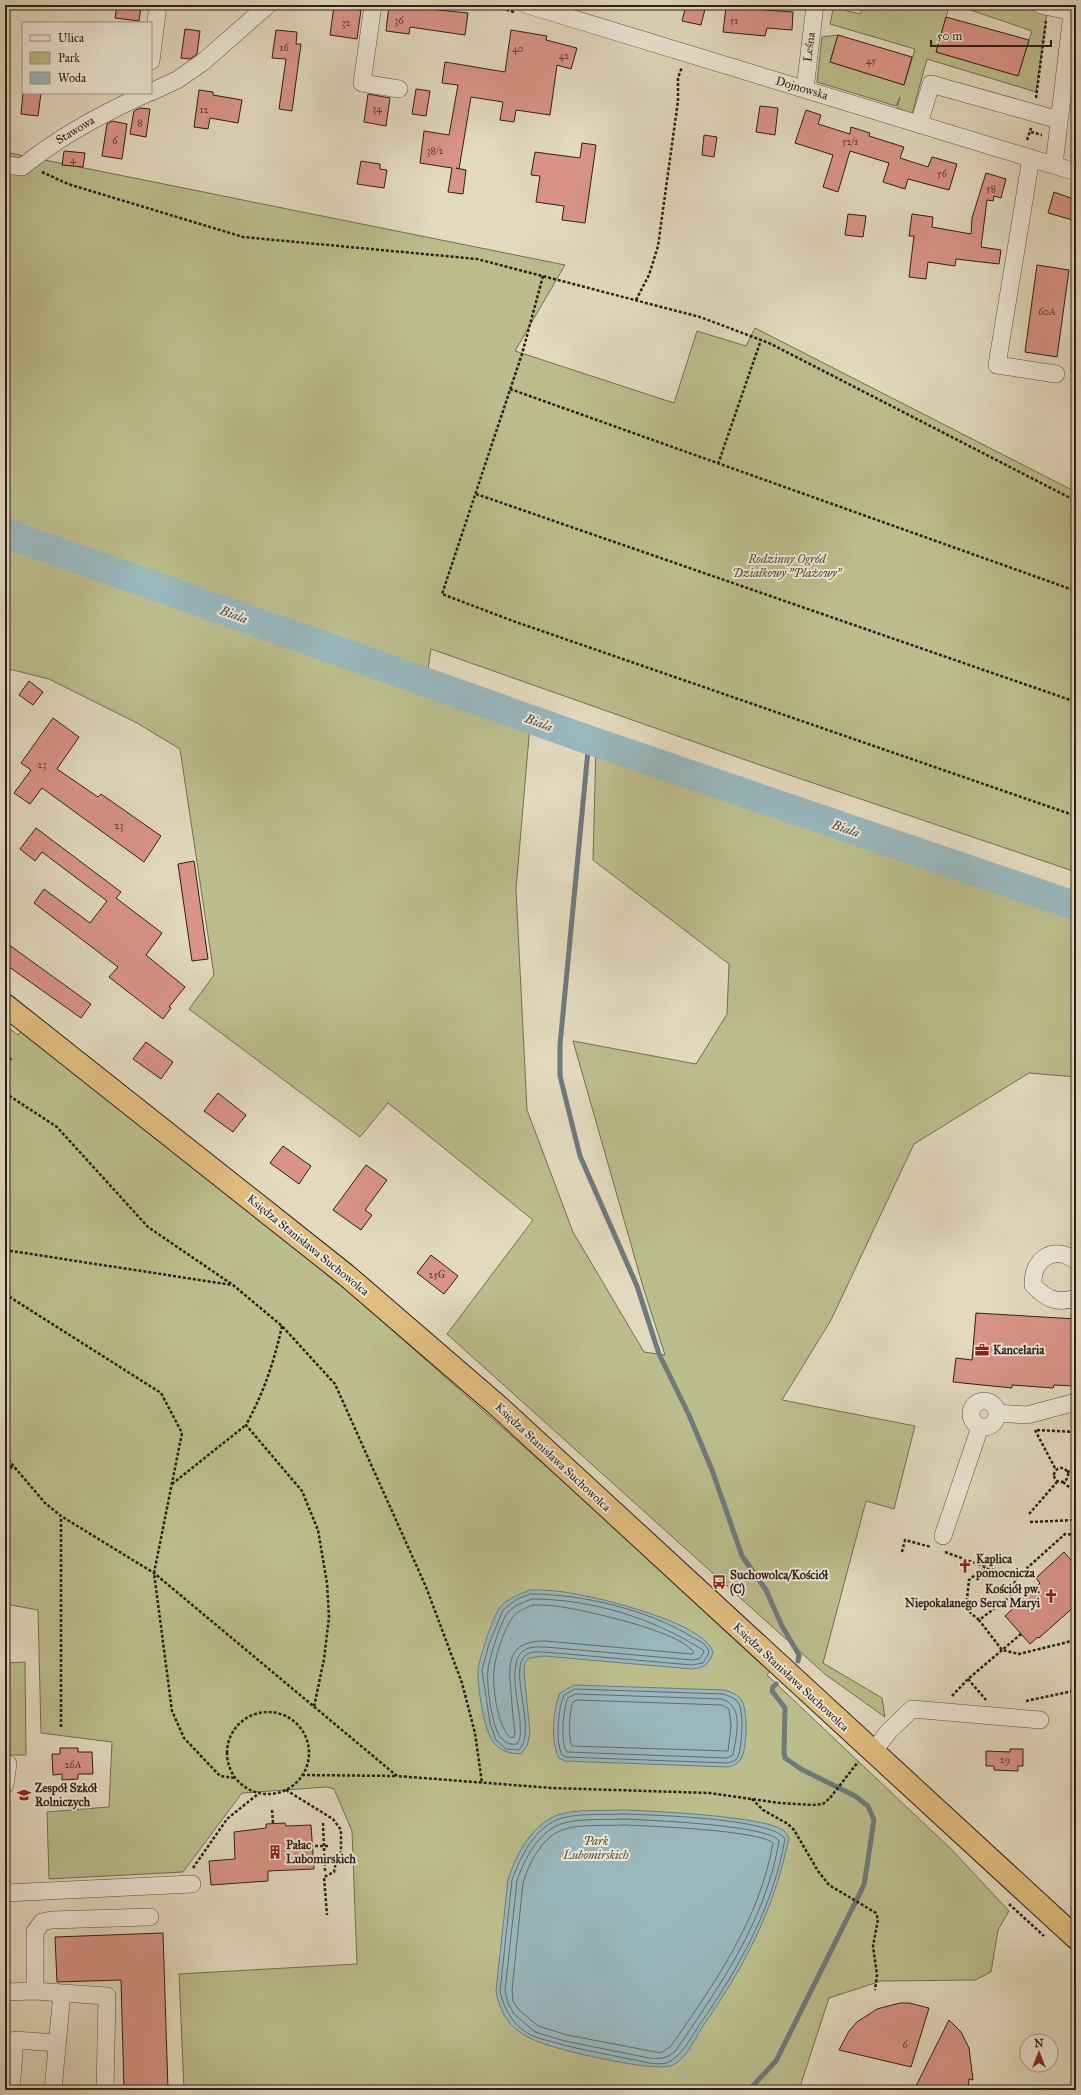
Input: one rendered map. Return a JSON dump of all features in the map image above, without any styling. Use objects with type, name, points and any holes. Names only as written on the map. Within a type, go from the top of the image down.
[{"type":"highway","name":"Księdza Stanisława Suchowolca","points":[[5,1005],[346,1275],[498,1406],[866,1756],[1076,1938]]},
{"type":"street","points":[[152,53],[158,5]]},
{"type":"street","points":[[152,92],[177,80],[203,62],[268,5]]},
{"type":"street","points":[[373,5],[362,83],[399,89]]},
{"type":"street","name":"Dojnowska","points":[[528,5],[1076,172]]},
{"type":"street","name":"Leśna","points":[[805,89],[815,5]]},
{"type":"street","points":[[1043,12],[1073,9],[1072,55],[1059,120],[1054,165]]},
{"type":"street","points":[[919,124],[931,84],[1059,120]]},
{"type":"street","name":"Stawowa","points":[[22,167],[44,149],[104,113],[145,94]]},
{"type":"street","points":[[1031,158],[997,365],[1056,374]]},
{"type":"street","points":[[5,165],[22,167]]},
{"type":"street","points":[[1076,1261],[1068,1255],[1055,1253],[1044,1257],[1036,1266],[1032,1274],[1033,1285],[1048,1299],[1060,1300],[1076,1298]]},
{"type":"street","points":[[982,1401],[989,1402],[995,1406],[997,1413],[994,1423],[990,1426],[980,1427],[974,1423],[970,1417],[971,1410],[975,1404],[982,1401]]},
{"type":"street","points":[[997,1413],[1031,1423],[1076,1402]]},
{"type":"street","points":[[938,1544],[980,1427]]},
{"type":"street","points":[[866,1756],[912,1708],[1040,1720]]},
{"type":"street","points":[[5,1785],[8,1764]]},
{"type":"street","points":[[5,1893],[192,1884]]},
{"type":"street","points":[[35,1991],[35,1932],[42,1922],[51,1920],[150,1917]]},
{"type":"street","points":[[5,1992],[35,1991],[107,1996],[105,2090]]},
{"type":"street","points":[[53,2090],[62,1993]]},
{"type":"street","points":[[11,2090],[15,2040],[57,2043]]},
{"type":"path","points":[[1035,104],[1043,12]]},
{"type":"path","points":[[636,300],[649,275],[658,246],[678,101],[678,78],[688,54]]},
{"type":"path","points":[[1031,132],[1032,126]]},
{"type":"path","points":[[22,167],[38,170],[68,184],[243,237],[476,259],[700,317],[762,340],[1076,501]]},
{"type":"path","points":[[543,276],[510,389],[442,594],[513,621],[1076,816]]},
{"type":"path","points":[[718,464],[762,340]]},
{"type":"path","points":[[510,389],[1076,591]]},
{"type":"path","points":[[476,494],[1076,702]]},
{"type":"path","points":[[5,1063],[13,1057]]},
{"type":"path","points":[[5,1093],[57,1126],[148,1228],[233,1285],[282,1326],[335,1384],[426,1587],[462,1683],[475,1733],[482,1783]]},
{"type":"path","points":[[5,1250],[233,1285]]},
{"type":"path","points":[[5,1294],[161,1393],[182,1432],[154,1573],[172,1712],[184,1738],[220,1776],[234,1778]]},
{"type":"path","points":[[172,1484],[246,1425],[263,1394],[275,1356],[282,1326]]},
{"type":"path","points":[[1031,1423],[1076,1432]]},
{"type":"path","points":[[1031,1423],[1056,1470]]},
{"type":"path","points":[[246,1425],[302,1491],[318,1530],[327,1583],[329,1617],[324,1659],[314,1707]]},
{"type":"path","points":[[5,1456],[18,1469],[45,1503],[61,1516],[154,1573],[397,1776]]},
{"type":"path","points":[[5,1466],[18,1469]]},
{"type":"path","points":[[1057,1482],[1053,1476],[1056,1470],[1062,1468],[1067,1472]]},
{"type":"path","points":[[1067,1472],[1076,1470]]},
{"type":"path","points":[[1063,1482],[1067,1479],[1067,1472]]},
{"type":"path","points":[[1029,1514],[1057,1482],[1063,1482],[1076,1493]]},
{"type":"path","points":[[61,1516],[61,1727]]},
{"type":"path","points":[[1030,1522],[1076,1520]]},
{"type":"path","points":[[979,1620],[1010,1596],[1016,1578],[1065,1534],[1076,1535]]},
{"type":"path","points":[[902,1552],[905,1540],[938,1544],[985,1567],[1016,1578]]},
{"type":"path","points":[[985,1567],[969,1580],[966,1609],[979,1620],[1002,1650],[1019,1654],[1076,1640]]},
{"type":"path","points":[[938,1711],[968,1679],[1021,1634]]},
{"type":"path","points":[[968,1679],[988,1701]]},
{"type":"path","points":[[1019,1702],[1073,1691],[1076,1688]]},
{"type":"path","points":[[263,1712],[277,1713],[291,1718],[301,1728],[308,1741],[309,1755],[306,1770],[298,1782],[286,1790],[273,1794],[258,1794],[245,1788],[234,1778],[228,1765],[226,1751],[229,1737],[237,1724],[249,1716],[263,1712]]},
{"type":"path","points":[[302,1775],[397,1776],[552,1788],[709,1793],[813,1805],[823,1804],[830,1798],[866,1756]]},
{"type":"path","points":[[286,1790],[333,1819],[341,1830],[341,1855],[336,1862],[334,1872],[324,1877],[327,1915]]},
{"type":"path","points":[[192,1884],[192,1869],[227,1819],[258,1794]]},
{"type":"path","points":[[752,1799],[763,1810],[788,1824],[829,1885],[876,1913],[878,1919],[873,1946],[878,1975],[875,1990]]},
{"type":"path","points":[[272,1810],[273,1823]]},
{"type":"path","points":[[323,1823],[325,1871]]},
{"type":"path","points":[[315,1846],[328,1846]]},
{"type":"green space","points":[[834,5],[847,5],[847,11],[861,14],[862,5],[941,5],[949,7],[936,52],[1018,75],[1032,31],[956,5],[1048,5],[1036,92],[927,59],[912,114],[897,108],[900,97],[896,106],[817,82],[822,37],[838,35],[830,62],[904,85],[915,49],[830,24]]},
{"type":"green space","name":"Rodzinny Ogród Działkowy \"Plażowy\"","points":[[5,152],[565,265],[515,351],[674,403],[697,331],[746,346],[755,328],[1076,492],[1076,872],[757,764],[431,649],[425,690],[530,725],[516,889],[527,1110],[573,1232],[644,1352],[665,1355],[644,1290],[573,1041],[696,1064],[727,1014],[729,964],[593,860],[596,743],[1076,908],[1076,1077],[1029,1073],[914,1144],[831,1320],[782,1400],[915,1426],[894,1509],[866,1501],[823,1663],[882,1698],[885,1717],[826,1675],[447,1334],[533,1220],[388,1103],[360,1137],[189,1009],[214,975],[180,749],[137,723],[49,679],[5,668]]},
{"type":"green space","name":"Park Lubomirskich","points":[[5,1025],[18,1035],[21,1031],[340,1284],[609,1522],[770,1671],[767,1675],[951,1849],[1009,1911],[998,1930],[991,1972],[975,1980],[881,1981],[829,1998],[799,2090],[184,2090],[179,1974],[357,1964],[352,1831],[334,1789],[327,1787],[242,1793],[183,1872],[49,1879],[47,1812],[109,1807],[112,1742],[41,1733],[38,1610],[5,1604]]},
{"type":"green space","points":[[25,1662],[26,1755],[5,1755],[5,1663]]},
{"type":"water","points":[[530,1590],[549,1590],[570,1593],[616,1603],[643,1611],[668,1620],[690,1631],[706,1642],[713,1653],[706,1665],[700,1668],[692,1669],[544,1656],[529,1658],[525,1663],[524,1672],[530,1733],[527,1746],[521,1754],[506,1752],[490,1738],[484,1719],[480,1696],[478,1669],[487,1636],[494,1618],[501,1606],[515,1596]]},
{"type":"water","points":[[574,1685],[724,1690],[737,1695],[741,1699],[744,1706],[746,1722],[745,1747],[741,1759],[728,1767],[565,1761],[559,1758],[554,1743],[554,1717],[560,1693]]},
{"type":"water","points":[[623,1810],[733,1818],[773,1826],[784,1831],[789,1838],[775,1891],[744,1961],[686,2054],[678,2062],[665,2067],[636,2065],[601,2058],[561,2049],[527,2037],[510,2024],[499,2004],[496,1991],[508,1880],[511,1870],[527,1840],[542,1824],[561,1814],[568,1812]]},
{"type":"building","points":[[117,5],[141,6],[139,21],[115,18]]},
{"type":"building","points":[[389,5],[468,13],[465,35],[410,27],[409,34],[386,31]]},
{"type":"building","points":[[686,5],[706,5],[701,25],[682,21]]},
{"type":"building","points":[[334,6],[361,10],[357,39],[330,35]]},
{"type":"building","points":[[726,7],[793,12],[792,30],[767,28],[765,36],[723,32]]},
{"type":"building","points":[[946,17],[1029,40],[1018,76],[936,52]]},
{"type":"building","points":[[185,29],[200,31],[197,54],[190,59],[181,58]]},
{"type":"building","points":[[276,30],[297,32],[296,44],[301,44],[292,111],[279,109],[286,59],[272,58]]},
{"type":"building","points":[[511,30],[547,36],[546,40],[577,48],[571,69],[557,65],[550,115],[516,110],[514,122],[500,120],[503,102],[471,97],[459,169],[466,170],[463,194],[448,192],[452,168],[420,163],[424,131],[449,135],[458,85],[442,83],[445,62],[505,72]]},
{"type":"building","points":[[838,35],[912,57],[904,85],[830,62]]},
{"type":"building","points":[[416,89],[430,91],[426,116],[412,114]]},
{"type":"building","points":[[199,90],[213,92],[213,95],[242,100],[238,123],[210,118],[208,129],[194,127]]},
{"type":"building","points":[[23,94],[41,94],[38,116],[21,114]]},
{"type":"building","points":[[368,94],[390,98],[386,126],[364,122]]},
{"type":"building","points":[[760,106],[778,108],[775,135],[756,132]]},
{"type":"building","points":[[140,108],[150,109],[146,137],[130,134],[134,111]]},
{"type":"building","points":[[806,110],[821,115],[818,124],[850,134],[851,127],[870,133],[869,136],[904,147],[900,158],[928,167],[932,157],[957,164],[949,190],[908,179],[905,189],[883,182],[889,163],[850,151],[838,192],[823,187],[833,155],[795,143]]},
{"type":"building","points":[[112,121],[127,124],[122,159],[102,156],[107,124]]},
{"type":"building","points":[[704,135],[717,137],[714,157],[702,155]]},
{"type":"building","points":[[582,143],[596,145],[585,223],[562,220],[564,206],[536,202],[540,176],[531,175],[535,152],[580,158]]},
{"type":"building","points":[[64,151],[85,153],[83,167],[62,165]]},
{"type":"building","points":[[361,161],[380,164],[380,169],[387,170],[384,188],[357,184]]},
{"type":"building","points":[[986,173],[1006,179],[1001,198],[994,196],[993,201],[987,200],[981,247],[1001,250],[999,264],[956,259],[955,266],[928,262],[926,279],[909,277],[914,236],[909,236],[912,214],[933,217],[932,227],[971,234],[972,218]]},
{"type":"building","points":[[1054,192],[1076,200],[1076,221],[1048,213]]},
{"type":"building","points":[[848,214],[866,216],[863,237],[845,235]]},
{"type":"building","points":[[1037,265],[1069,270],[1057,357],[1025,352]]},
{"type":"building","points":[[29,681],[43,692],[33,705],[19,695]]},
{"type":"building","points":[[53,718],[79,737],[57,769],[98,797],[101,794],[161,836],[144,862],[42,788],[30,804],[14,793],[31,770],[21,763]]},
{"type":"building","points":[[36,828],[121,892],[116,898],[162,933],[146,955],[185,987],[169,1007],[171,1008],[163,1019],[109,977],[118,967],[34,903],[44,889],[90,923],[107,901],[42,852],[35,861],[20,849]]},
{"type":"building","points":[[194,861],[208,959],[192,961],[178,864]]},
{"type":"building","points":[[5,942],[91,1004],[81,1018],[5,964]]},
{"type":"building","points":[[146,1042],[173,1062],[161,1079],[133,1059]]},
{"type":"building","points":[[218,1093],[246,1115],[233,1132],[204,1111]]},
{"type":"building","points":[[283,1146],[311,1166],[299,1184],[270,1163]]},
{"type":"building","points":[[366,1165],[387,1180],[365,1210],[372,1215],[361,1230],[333,1210]]},
{"type":"building","points":[[431,1255],[458,1276],[444,1294],[417,1273]]},
{"type":"building","points":[[976,1313],[1076,1319],[1076,1371],[1074,1371],[1073,1386],[1054,1385],[1053,1388],[1012,1385],[1012,1388],[953,1382],[956,1358],[972,1360]]},
{"type":"building","name":"Kościół pw. Niepokalanego Serca Maryi","points":[[1064,1552],[1076,1566],[1076,1605],[1039,1638],[1038,1637],[1030,1644],[1005,1616],[1040,1583],[1036,1578]]},
{"type":"building","points":[[60,1748],[78,1748],[78,1752],[92,1752],[93,1774],[78,1774],[78,1779],[62,1780],[62,1774],[53,1775],[52,1754],[60,1754]]},
{"type":"building","points":[[1010,1749],[1023,1749],[1023,1766],[1018,1766],[1018,1771],[994,1770],[994,1766],[986,1766],[986,1751],[1010,1752]]},
{"type":"building","name":"Pałac Lubomirskich","points":[[285,1823],[286,1826],[311,1825],[314,1869],[268,1871],[268,1881],[211,1885],[209,1861],[235,1859],[234,1832],[266,1828],[266,1824]]},
{"type":"building","points":[[163,1933],[168,2090],[124,2090],[121,1980],[57,1982],[55,1937]]},
{"type":"building","points":[[900,2003],[909,2003],[929,2008],[911,2067],[839,2050],[849,2031],[857,2022],[877,2009]]},
{"type":"building","points":[[949,2020],[961,2032],[969,2048],[973,2080],[969,2079],[968,2090],[914,2090]]},
{"type":"waterway","name":"Biala","points":[[5,533],[589,740],[1076,906]]},
{"type":"waterway","points":[[589,740],[560,1045],[560,1076],[580,1156],[637,1286],[659,1354],[689,1415],[712,1470],[742,1556],[766,1590],[782,1626],[799,1655],[798,1661]]},
{"type":"waterway","points":[[749,2090],[776,2061],[864,1885],[874,1820],[868,1806],[855,1796],[801,1769],[785,1758],[785,1708],[772,1691],[776,1684]]},
{"type":"place","name":"Kancelaria","points":[[982,1350]]},
{"type":"place","name":"Kaplica pomocnicza","points":[[965,1566]]},
{"type":"place","name":"Suchowolca/Kościół (C)","points":[[719,1582]]},
{"type":"place","name":"Kościół pw. Niepokalanego Serca Maryi","points":[[1051,1596]]},
{"type":"place","name":"Zespół Szkół Rolniczych","points":[[24,1795]]},
{"type":"place","name":"Pałac Lubomirskich","points":[[275,1852]]}]
